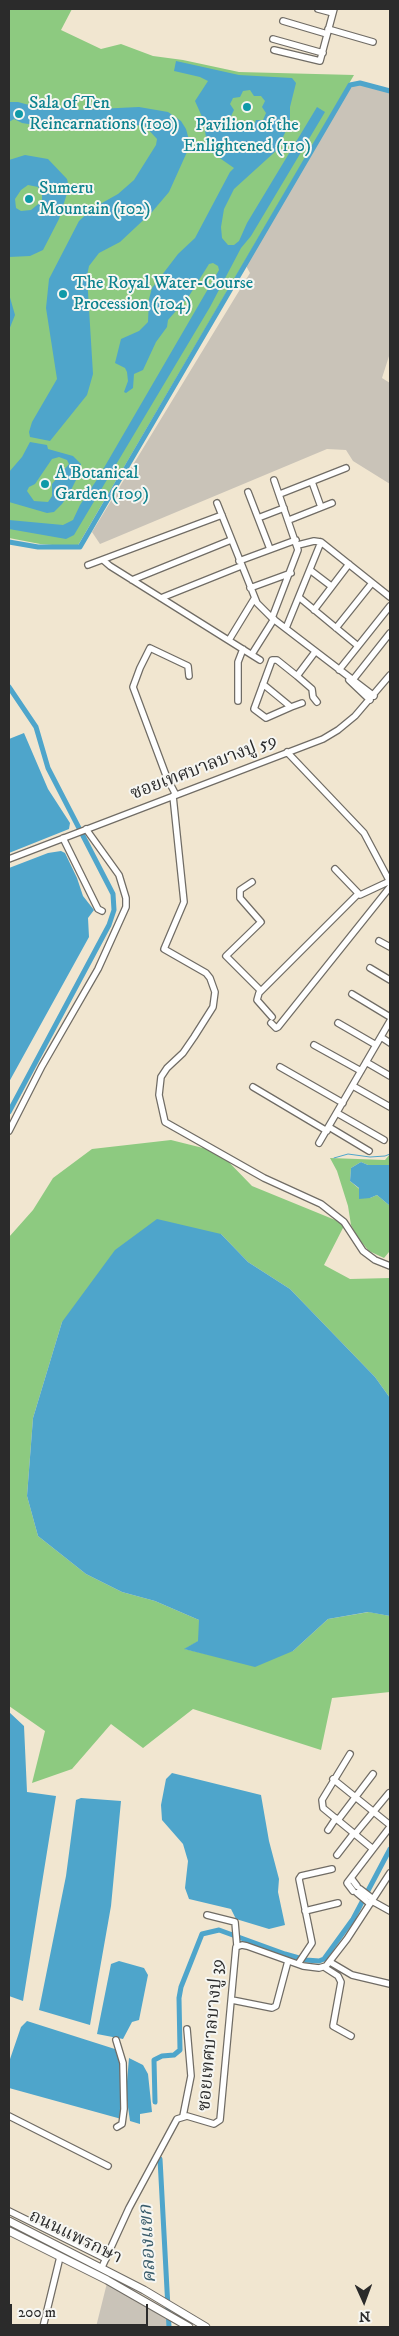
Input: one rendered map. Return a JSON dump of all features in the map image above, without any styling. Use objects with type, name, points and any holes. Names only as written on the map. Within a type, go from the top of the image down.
[{"type":"main road","name":"ถนนแพรกษา","points":[[9,2221],[160,2298],[206,2327]]},
{"type":"main road","name":"ถนนแพรกษา","points":[[9,2232],[60,2257],[189,2327]]},
{"type":"street","points":[[274,50],[320,62],[333,11],[318,9]]},
{"type":"street","points":[[283,21],[373,42]]},
{"type":"street","points":[[273,39],[323,53]]},
{"type":"street","points":[[280,494],[346,468]]},
{"type":"street","points":[[252,654],[273,618],[298,553],[297,543],[274,480]]},
{"type":"street","points":[[312,482],[321,507]]},
{"type":"street","points":[[248,492],[270,549]]},
{"type":"street","points":[[217,503],[254,599],[273,618],[372,698]]},
{"type":"street","points":[[289,520],[332,503]]},
{"type":"street","points":[[258,518],[284,508]]},
{"type":"street","points":[[88,565],[222,515]]},
{"type":"street","points":[[132,580],[231,540]]},
{"type":"street","points":[[162,598],[270,549],[314,541],[321,542],[390,597]]},
{"type":"street","points":[[286,628],[300,598],[321,542]]},
{"type":"street","points":[[103,560],[260,660]]},
{"type":"street","points":[[314,610],[349,564]]},
{"type":"street","points":[[310,570],[331,586]]},
{"type":"street","points":[[250,588],[291,572]]},
{"type":"street","points":[[336,628],[372,583]]},
{"type":"street","points":[[300,598],[358,646]]},
{"type":"street","points":[[229,640],[254,599]]},
{"type":"street","points":[[338,670],[390,606]]},
{"type":"street","points":[[351,680],[390,633]]},
{"type":"street","points":[[189,676],[188,666],[150,648],[142,661],[133,687],[175,796],[184,902],[164,949],[206,972],[213,985],[214,992],[212,1007],[194,1037],[183,1053],[167,1068],[161,1077],[159,1095],[164,1122],[264,1178],[321,1204],[344,1222],[363,1252],[390,1266]]},
{"type":"street","points":[[238,701],[238,662],[244,649]]},
{"type":"street","points":[[297,676],[316,652]]},
{"type":"street","points":[[302,703],[266,718],[254,710],[271,662],[274,660],[312,689],[316,702]]},
{"type":"street","name":"ซอยเทศบาลบางปู 59","points":[[9,859],[323,739],[355,716],[390,675]]},
{"type":"street","points":[[263,684],[292,707]]},
{"type":"street","points":[[287,752],[364,833],[390,882],[368,892],[358,894],[261,991],[257,1000],[276,1028],[390,887]]},
{"type":"street","points":[[9,1131],[42,1066],[98,969],[126,907],[126,898],[119,875],[85,830]]},
{"type":"street","points":[[63,838],[98,909],[102,911]]},
{"type":"street","points":[[335,869],[358,894]]},
{"type":"street","points":[[252,882],[240,890],[240,898],[261,922],[226,956],[261,991]]},
{"type":"street","points":[[379,941],[390,948]]},
{"type":"street","points":[[370,968],[390,980]]},
{"type":"street","points":[[319,1143],[390,1019],[352,994]]},
{"type":"street","points":[[338,1023],[376,1045]]},
{"type":"street","points":[[381,1037],[390,1043]]},
{"type":"street","points":[[314,1045],[361,1071]]},
{"type":"street","points":[[366,1062],[390,1076]]},
{"type":"street","points":[[280,1067],[343,1103]]},
{"type":"street","points":[[353,1086],[390,1108]]},
{"type":"street","points":[[253,1087],[369,1151]]},
{"type":"street","points":[[337,1113],[384,1140]]},
{"type":"street","points":[[350,1754],[322,1798],[323,1808],[373,1849]]},
{"type":"street","points":[[328,1830],[373,1774]]},
{"type":"street","points":[[333,1779],[356,1796],[390,1826],[347,1884],[390,1911]]},
{"type":"street","points":[[338,1855],[354,1833],[389,1793]]},
{"type":"street","points":[[298,1964],[312,1943],[300,1877],[332,1869]]},
{"type":"street","points":[[351,2036],[333,2026],[341,1982],[338,1976],[324,1967],[330,1962],[390,1873]]},
{"type":"street","points":[[305,1911],[338,1903]]},
{"type":"street","points":[[207,1915],[236,1922],[237,1946]]},
{"type":"street","name":"ซอยเทศบาลบางปู 39","points":[[102,2268],[126,2214],[177,2119],[183,2116],[214,2124],[220,2120],[237,1946],[247,1946],[298,1964],[324,1967]]},
{"type":"street","points":[[232,2000],[272,2008],[276,2006],[288,1961]]},
{"type":"street","points":[[330,1962],[352,1975],[390,1984]]},
{"type":"street","points":[[183,2116],[191,2076],[187,2029]]},
{"type":"street","points":[[116,2040],[123,2063],[124,2109],[122,2124],[118,2127]]},
{"type":"street","points":[[9,2116],[108,2166]]},
{"type":"street","points":[[9,2211],[106,2259]]},
{"type":"street","points":[[43,2327],[60,2257]]},
{"type":"shaded area","points":[[352,83],[390,92],[390,353],[382,378],[390,383],[390,484],[353,461],[346,450],[327,449],[100,544],[92,532],[250,273],[245,264]]},
{"type":"shaded area","points":[[107,2283],[167,2316],[167,2327],[96,2327]]},
{"type":"green space","points":[[9,9],[72,9],[61,30],[101,49],[121,44],[153,56],[183,60],[239,72],[354,75],[77,547],[40,544],[9,538]]},
{"type":"green space","points":[[171,1140],[219,1152],[252,1186],[345,1224],[324,1265],[350,1279],[390,1278],[390,1398],[375,1377],[290,1289],[248,1262],[221,1234],[62,1322],[33,1418],[27,1496],[38,1536],[86,1574],[122,1592],[155,1601],[199,1620],[199,1641],[185,1649],[219,1657],[293,1651],[328,1619],[369,1612],[390,1616],[390,1692],[332,1698],[321,1750],[193,1709],[143,1748],[111,1724],[72,1769],[32,1783],[45,1731],[9,1706],[9,1237],[33,1210],[53,1178],[92,1149]]},
{"type":"green space","points":[[390,1154],[390,1165],[368,1165],[361,1162],[351,1168],[350,1181],[370,1198],[377,1195],[390,1206],[389,1252],[384,1258],[369,1251],[358,1238],[351,1225],[348,1206],[337,1171],[330,1158],[385,1160]]},
{"type":"water","points":[[176,61],[239,75],[292,78],[296,83],[290,107],[290,122],[277,150],[234,189],[224,209],[221,227],[222,238],[228,245],[234,245],[239,241],[247,223],[317,107],[325,112],[251,236],[241,248],[210,307],[74,535],[66,539],[9,529],[9,520],[63,525],[73,520],[80,505],[98,478],[219,270],[218,266],[213,263],[209,264],[189,296],[168,320],[167,327],[156,342],[143,370],[134,374],[133,388],[126,393],[124,392],[128,381],[127,372],[125,368],[115,363],[121,339],[139,331],[148,322],[149,299],[152,288],[178,254],[195,238],[230,172],[234,168],[211,152],[203,119],[195,101],[208,81],[200,77],[174,71]],"holes":[[[250,90],[254,96],[261,96],[265,101],[262,107],[266,113],[263,120],[256,120],[253,127],[246,127],[242,121],[235,122],[231,116],[234,110],[230,104],[233,98],[240,97],[243,91]]]},
{"type":"water","points":[[9,102],[29,105],[33,103],[76,110],[139,107],[168,112],[181,121],[186,129],[189,140],[187,152],[169,192],[152,212],[120,242],[99,253],[89,266],[87,276],[93,374],[87,395],[50,441],[30,437],[29,432],[32,422],[57,379],[46,308],[49,279],[79,221],[93,208],[118,194],[134,180],[156,145],[157,139],[144,125],[105,128],[54,128],[22,123],[14,119],[9,122]]},
{"type":"water","points":[[25,155],[48,159],[67,179],[69,187],[59,219],[43,250],[30,256],[9,257],[9,160]],"holes":[[[28,185],[38,187],[42,195],[42,201],[31,210],[21,211],[16,208],[15,199],[21,190]]]},
{"type":"water","points":[[9,294],[15,315],[9,330]]},
{"type":"water","points":[[30,442],[47,445],[48,449],[73,456],[81,464],[81,470],[69,494],[54,512],[47,513],[9,502],[9,472],[22,457]],"holes":[[[59,457],[67,460],[69,464],[52,484],[52,496],[48,502],[34,501],[27,491],[29,487],[35,484],[52,459]]]},
{"type":"water","points":[[24,733],[48,789],[70,823],[69,829],[9,853],[9,739]]},
{"type":"water","points":[[61,851],[65,853],[83,896],[94,910],[88,918],[89,937],[9,1082],[9,868],[48,853]]},
{"type":"water","points":[[361,1162],[368,1165],[390,1165],[390,1206],[377,1195],[359,1199],[359,1188],[350,1181],[351,1168]]},
{"type":"water","points":[[157,1219],[221,1234],[248,1262],[290,1289],[375,1377],[390,1398],[390,1616],[368,1612],[328,1619],[293,1651],[255,1667],[184,1649],[198,1641],[199,1620],[155,1601],[122,1592],[86,1574],[38,1536],[27,1496],[33,1418],[62,1322],[115,1250]]},
{"type":"water","points":[[9,1712],[24,1726],[27,1792],[56,1796],[23,2001],[9,1996]]},
{"type":"water","points":[[172,1773],[261,1795],[269,1841],[279,1879],[278,1892],[285,1925],[269,1929],[236,1919],[231,1909],[189,1899],[185,1888],[188,1861],[183,1844],[162,1820],[161,1805],[166,1779]]},
{"type":"water","points":[[81,1798],[121,1801],[111,1906],[90,2025],[39,2010],[66,1876],[76,1800]]},
{"type":"water","points":[[119,1961],[144,1968],[148,1975],[139,2020],[132,2022],[123,2039],[97,2034],[111,1964]]},
{"type":"water","points":[[27,2021],[118,2050],[122,2053],[125,2120],[9,2088],[9,2062],[21,2027]]},
{"type":"water","points":[[129,2058],[143,2065],[148,2074],[152,2112],[140,2114],[140,2124],[130,2121],[126,2093]]},
{"type":"waterway","points":[[9,542],[38,547],[80,547],[350,85],[360,83],[390,91]]},
{"type":"waterway","points":[[9,687],[36,727],[48,768],[113,894],[114,910],[109,925],[9,1112]]},
{"type":"waterway","points":[[334,1158],[348,1154],[370,1157],[390,1154]]},
{"type":"waterway","points":[[155,2102],[154,2060],[162,2056],[174,2055],[180,2050],[179,1998],[181,1987],[202,1934],[219,1930],[306,1960],[319,1961],[324,1959],[353,1919],[390,1849]]},
{"type":"waterway","name":"คลองแขก","points":[[160,2159],[169,2327]]},
{"type":"place","name":"Pavilion of the Enlightened (110)","points":[[247,107]]},
{"type":"place","name":"Sala of Ten Reincarnations (100)","points":[[19,114]]},
{"type":"place","name":"Sumeru Mountain (102)","points":[[29,199]]},
{"type":"place","name":"The Royal Water-Course Procession (104)","points":[[63,294]]},
{"type":"place","name":"A Botanical Garden (109)","points":[[45,484]]}]
